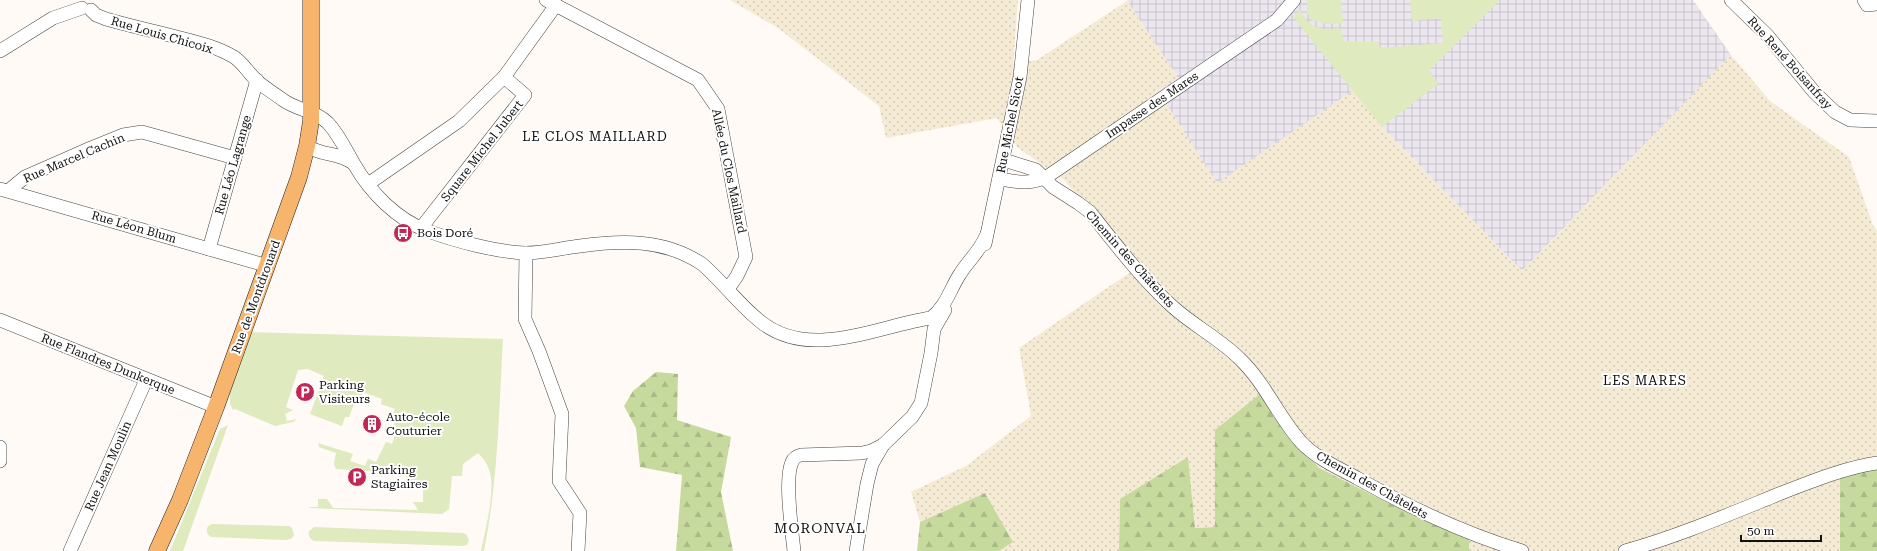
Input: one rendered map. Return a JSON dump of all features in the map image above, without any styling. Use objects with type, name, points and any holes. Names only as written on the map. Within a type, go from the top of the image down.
[{"type":"main road","name":"Rue de Montdrouard","points":[[157,551],[180,500],[216,407],[296,189],[307,146],[311,113],[312,0]]},
{"type":"street","name":"Impasse des Mares","points":[[999,179],[1027,183],[1044,178],[1277,20],[1294,0]]},
{"type":"street","name":"Rue René Boisanfray","points":[[1731,0],[1767,35],[1815,93],[1835,112],[1850,120],[1877,122]]},
{"type":"street","points":[[1864,0],[1867,5],[1877,4]]},
{"type":"street","points":[[368,184],[459,121],[504,77],[551,2]]},
{"type":"street","name":"Allée du Clos Maillard","points":[[551,2],[698,80],[718,109],[746,257],[738,276],[728,289]]},
{"type":"street","points":[[0,52],[53,18],[87,4]]},
{"type":"street","name":"Rue Louis Chicoix","points":[[87,4],[96,15],[106,19],[203,43],[235,57],[257,80],[288,103],[319,116],[332,128],[353,163],[368,184],[400,217],[420,228],[445,237],[504,251],[526,253],[611,243],[633,242],[659,245],[692,257],[728,289],[763,324],[777,333],[795,339],[812,341],[832,339],[928,324]]},
{"type":"street","name":"Rue Michel Sicot","points":[[928,324],[942,306],[957,278],[980,249],[986,236],[1004,160],[1020,77],[1028,4]]},
{"type":"street","name":"Square Michel Jubert","points":[[420,228],[526,95],[504,77]]},
{"type":"street","name":"Rue Léo Lagrange","points":[[209,249],[257,80]]},
{"type":"street","name":"Rue Marcel Cachin","points":[[4,190],[25,177],[90,148],[123,135],[142,132],[235,158]]},
{"type":"street","points":[[307,146],[321,153],[341,155],[353,163]]},
{"type":"street","name":"Chemin des Châtelets","points":[[1004,160],[1032,168],[1053,187],[1078,202],[1090,212],[1150,284],[1173,307],[1226,346],[1241,360],[1259,380],[1301,442],[1311,451],[1331,464],[1415,510],[1441,522],[1522,551]]},
{"type":"street","name":"Rue Léon Blum","points":[[4,190],[268,266]]},
{"type":"street","points":[[526,253],[525,319],[539,351],[562,414],[559,481],[580,513],[578,551]]},
{"type":"street","name":"Rue Flandres Dunkerque","points":[[0,320],[216,407]]},
{"type":"street","points":[[856,551],[869,476],[876,455],[883,445],[912,416],[921,403],[932,343],[928,324]]},
{"type":"street","name":"Rue Jean Moulin","points":[[70,551],[146,380]]},
{"type":"street","points":[[794,551],[790,484],[793,459],[801,455],[866,452],[883,445]]},
{"type":"street","points":[[0,447],[0,461]]},
{"type":"street","points":[[1625,551],[1663,539],[1823,477],[1852,468],[1877,463]]},
{"type":"shaded area","points":[[730,0],[1018,0],[1013,64],[1037,60],[1127,1],[1178,78],[1158,91],[1217,183],[1354,90],[1382,127],[1522,271],[1731,55],[1770,101],[1849,157],[1873,225],[1877,231],[1877,460],[1840,468],[1840,551],[1469,551],[1469,538],[1422,520],[1319,468],[1279,421],[1215,430],[1215,527],[1195,528],[1188,458],[1120,499],[1119,551],[999,551],[1013,542],[985,493],[920,522],[911,492],[966,466],[1031,416],[1019,348],[1132,271],[1086,206],[1064,180],[1017,147],[997,118],[886,138],[879,106],[778,28]]},
{"type":"shaded area","points":[[1693,0],[1731,55],[1522,271],[1382,127],[1354,90],[1217,184],[1158,91],[1178,78],[1127,1]]},
{"type":"green space","points":[[1307,0],[1341,0],[1343,23],[1326,24],[1311,20],[1307,13]]},
{"type":"green space","points":[[1410,0],[1500,0],[1429,70],[1438,84],[1382,127],[1293,17],[1300,10],[1308,21],[1316,27],[1327,29],[1340,28],[1344,41],[1379,42],[1380,48],[1443,43],[1441,18],[1412,21]]},
{"type":"green space","points":[[249,332],[503,339],[495,472],[489,525],[484,551],[481,551],[490,506],[491,482],[490,472],[486,463],[478,453],[463,464],[462,476],[452,476],[449,509],[442,514],[310,508],[309,507],[318,507],[318,499],[327,499],[333,508],[418,510],[413,502],[423,502],[423,482],[409,482],[404,473],[336,469],[334,464],[336,453],[319,447],[318,443],[353,454],[350,461],[365,466],[368,459],[376,462],[386,442],[392,444],[396,432],[392,430],[397,418],[392,416],[395,409],[381,404],[382,399],[363,392],[360,400],[356,399],[349,417],[345,417],[342,426],[310,414],[324,376],[308,369],[298,370],[286,407],[293,410],[285,414],[287,421],[297,419],[293,422],[275,426],[235,409],[233,410],[230,404],[230,391]]},
{"type":"green space","points":[[656,372],[678,374],[677,420],[731,437],[721,492],[733,551],[676,551],[682,475],[640,467],[636,428],[624,406],[633,391]]},
{"type":"green space","points":[[1260,394],[1279,421],[1319,468],[1422,520],[1469,538],[1469,551],[1119,551],[1120,499],[1188,457],[1195,528],[1215,527],[1215,430]]},
{"type":"green space","points":[[228,425],[183,551],[170,551],[220,429]]},
{"type":"green space","points":[[1877,460],[1877,551],[1840,551],[1840,468]]},
{"type":"green space","points":[[985,493],[1013,542],[999,551],[917,551],[920,522]]},
{"type":"green space","points":[[212,524],[289,526],[292,528],[294,535],[292,538],[287,540],[211,537],[208,534],[207,528]]},
{"type":"green space","points":[[314,527],[463,533],[467,535],[469,541],[467,545],[462,546],[315,541],[310,538],[309,535],[309,531]]},
{"type":"place","name":"Bois Doré","points":[[403,233]]},
{"type":"place","name":"Parking Visiteurs","points":[[305,392]]},
{"type":"place","name":"Auto-école Couturier","points":[[372,424]]},
{"type":"place","name":"Parking Stagiaires","points":[[357,477]]},
{"type":"district","name":"LE CLOS MAILLARD","points":[[595,136]]},
{"type":"district","name":"LES MARES","points":[[1645,380]]},
{"type":"district","name":"MORONVAL","points":[[820,528]]}]
